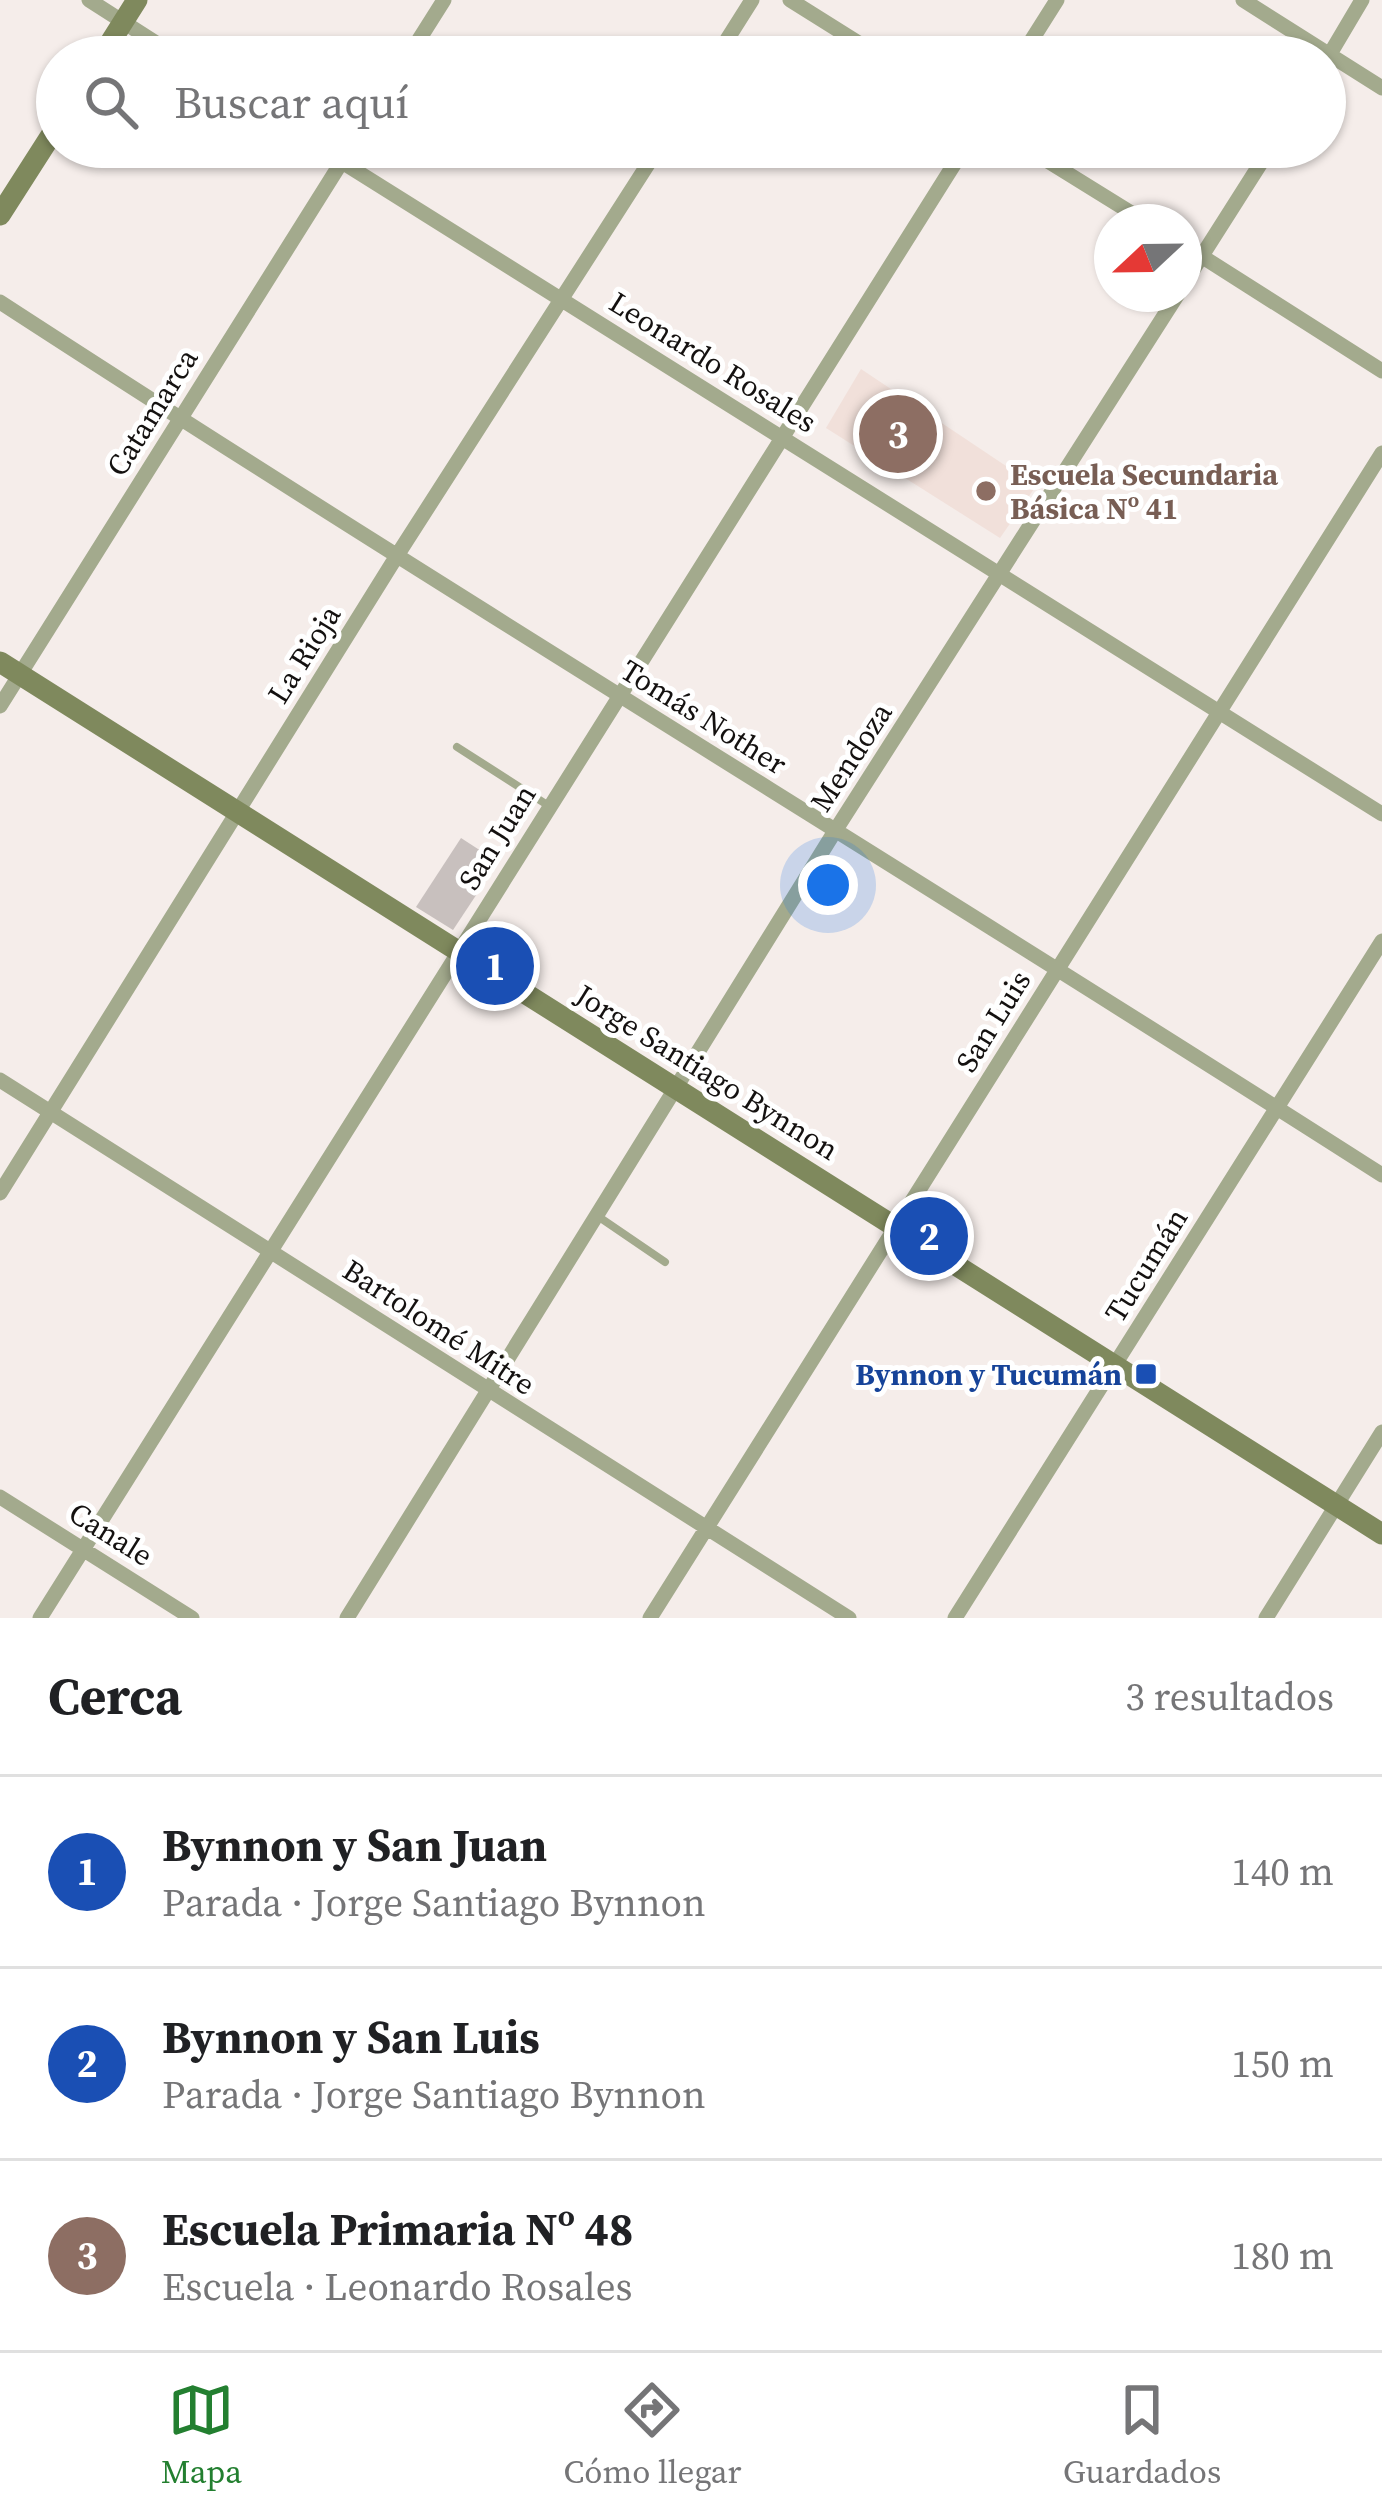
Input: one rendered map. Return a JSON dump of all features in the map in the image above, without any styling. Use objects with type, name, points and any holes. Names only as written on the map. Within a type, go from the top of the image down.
[{"type":"street","points":[[89,0],[146,36]]},
{"type":"street","points":[[115,36],[137,0]]},
{"type":"street","points":[[421,36],[444,0]]},
{"type":"street","points":[[729,36],[752,0]]},
{"type":"street","points":[[790,0],[847,36]]},
{"type":"street","points":[[1034,36],[1057,0]]},
{"type":"street","points":[[1243,0],[1295,36]]},
{"type":"street","points":[[1340,36],[1362,0]]},
{"type":"street","points":[[1346,68],[1382,88]]},
{"type":"street","points":[[0,215],[36,159]]},
{"type":"street","name":"Catamarca","points":[[0,706],[10,668],[180,419],[337,168]]},
{"type":"street","name":"Leonardo Rosales","points":[[367,168],[782,438],[1382,814]]},
{"type":"street","name":"La Rioja","points":[[0,1193],[398,554],[646,168]]},
{"type":"street","name":"San Juan","points":[[40,1618],[952,168]]},
{"type":"street","points":[[1059,168],[1117,204]]},
{"type":"street","points":[[1257,168],[1202,256],[1382,371]]},
{"type":"street","name":"Tomás Nother","points":[[0,302],[1382,1175]]},
{"type":"street","name":"Mendoza","points":[[347,1618],[835,831],[1167,312]]},
{"type":"street","name":"San Luis","points":[[650,1618],[1382,453]]},
{"type":"street","name":"Jorge Santiago Bynnon","points":[[10,668],[1382,1534]]},
{"type":"street","name":"Tucumán","points":[[956,1618],[1382,941]]},
{"type":"street","name":"Bartolomé Mitre","points":[[0,1080],[849,1618]]},
{"type":"street","points":[[1266,1618],[1382,1432]]},
{"type":"street","name":"Canale","points":[[0,1497],[192,1618]]},
{"type":"lane","points":[[457,747],[549,806]]},
{"type":"lane","points":[[597,1216],[665,1262]]},
{"type":"shaded area","points":[[861,369],[1036,486],[1000,538],[826,428]]},
{"type":"building","points":[[461,838],[498,862],[453,930],[416,907]]},
{"type":"place","name":"Escuela Primaria Nº 48","points":[[898,434]]},
{"type":"place","name":"Escuela Secundaria Básica Nº 41","points":[[986,491]]},
{"type":"place","name":"Bynnon y San Juan","points":[[495,966]]},
{"type":"place","name":"Bynnon y San Luis","points":[[929,1236]]},
{"type":"place","name":"Bynnon y Tucumán","points":[[1146,1374]]}]
